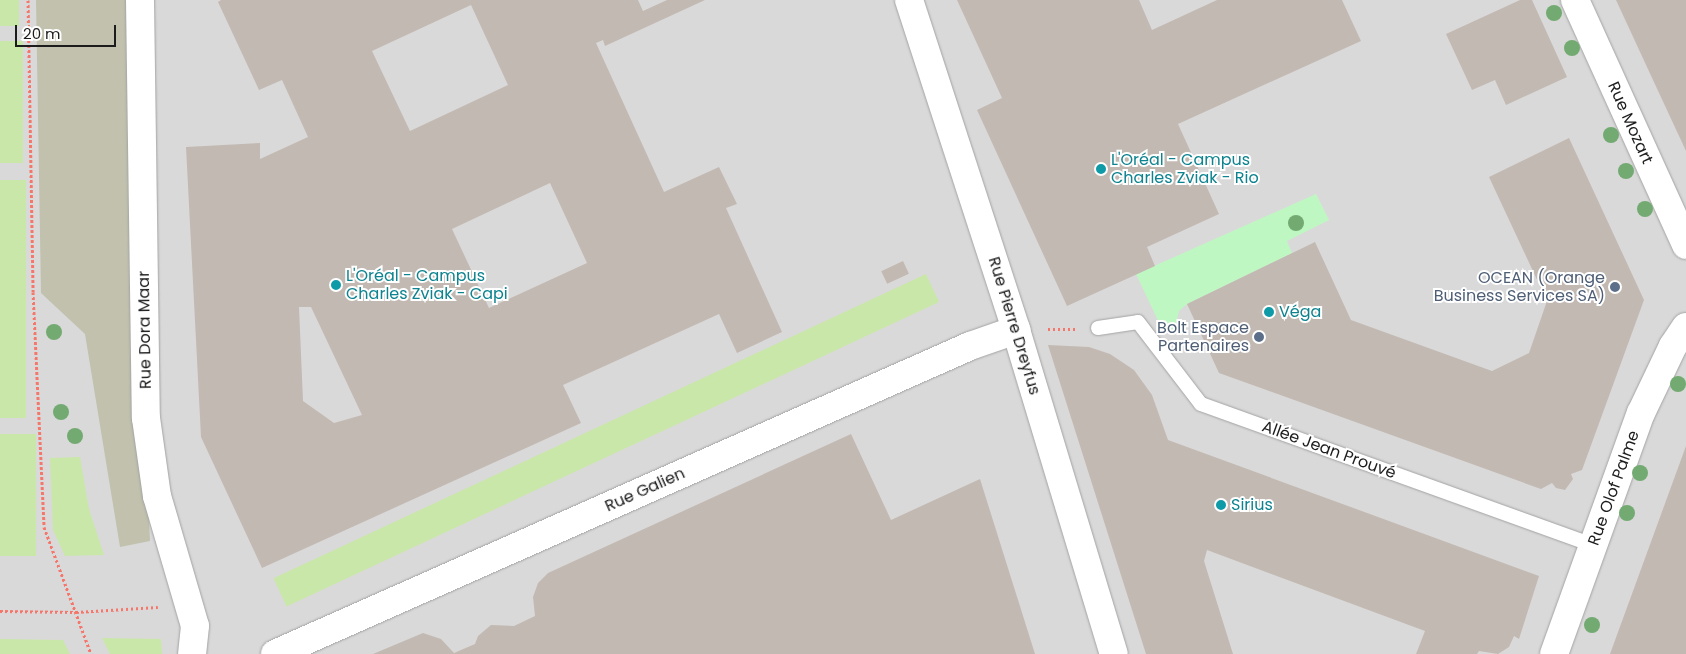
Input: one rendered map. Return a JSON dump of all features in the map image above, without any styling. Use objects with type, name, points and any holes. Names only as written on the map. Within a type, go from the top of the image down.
[{"type":"street","name":"Rue Dora Maar","points":[[140,0],[146,418],[157,496],[188,592],[195,626],[192,654]]},
{"type":"street","name":"Rue Pierre Dreyfus","points":[[909,0],[1016,330],[1114,654]]},
{"type":"street","name":"Rue Mozart","points":[[1575,0],[1686,246]]},
{"type":"street","name":"Rue Olof Palme","points":[[1554,654],[1641,413],[1673,346],[1686,327]]},
{"type":"street","name":"Rue Galien","points":[[275,654],[970,346],[1016,330]]},
{"type":"lane","name":"Allée Jean Prouvé","points":[[1098,328],[1138,322],[1201,404],[1593,545]]},
{"type":"path","points":[[28,0],[33,292],[44,527],[92,654]]},
{"type":"path","points":[[1016,330],[1098,328]]},
{"type":"path","points":[[0,611],[76,612],[153,609],[188,592]]},
{"type":"shaded area","points":[[0,0],[1686,0],[1686,654],[0,654]]},
{"type":"shaded area","points":[[36,0],[126,0],[150,541],[120,547],[85,334],[41,293]]},
{"type":"green space","points":[[0,0],[19,0],[19,26],[0,26]]},
{"type":"green space","points":[[0,41],[23,41],[23,163],[0,163]]},
{"type":"green space","points":[[0,180],[26,180],[26,418],[0,418]]},
{"type":"green space","points":[[1316,194],[1329,220],[1287,241],[1292,253],[1187,304],[1179,311],[1174,333],[1163,331],[1136,274]]},
{"type":"green space","points":[[926,274],[939,302],[287,606],[273,578]]},
{"type":"green space","points":[[0,434],[36,434],[36,556],[0,556]]},
{"type":"green space","points":[[80,457],[89,509],[104,555],[65,556],[53,530],[50,458]]},
{"type":"green space","points":[[102,638],[161,639],[162,654],[110,654]]},
{"type":"green space","points":[[0,639],[63,640],[70,654],[0,654]]},
{"type":"building","name":"L'Oréal - Campus Charles Zviak - Capi","points":[[221,0],[638,0],[643,11],[667,0],[705,0],[605,46],[603,40],[596,43],[664,192],[719,167],[737,204],[726,208],[782,332],[737,353],[719,314],[563,385],[581,423],[262,568],[201,437],[186,147],[260,143],[260,159],[308,137],[282,80],[259,90],[218,2]],"holes":[[[471,5],[508,85],[410,131],[372,51]],[[550,183],[587,263],[489,308],[452,229]],[[299,307],[311,307],[362,415],[334,423],[303,401]]]},
{"type":"building","name":"L'Oréal - Campus Charles Zviak - Rio","points":[[957,0],[1139,0],[1152,30],[1217,0],[1342,0],[1361,41],[1178,124],[1219,214],[1147,247],[1155,266],[1067,306],[977,110],[1002,98]]},
{"type":"building","points":[[1520,0],[1532,0],[1567,77],[1506,105],[1495,80],[1472,90],[1446,34]]},
{"type":"building","points":[[1616,0],[1686,0],[1686,151],[1653,80]]},
{"type":"building","name":"Véga","points":[[1569,138],[1644,300],[1582,470],[1571,474],[1573,479],[1565,490],[1556,488],[1552,483],[1541,489],[1219,373],[1187,304],[1315,242],[1351,320],[1492,371],[1529,353],[1547,301],[1489,177]]},
{"type":"building","points":[[903,261],[909,274],[887,284],[881,271]]},
{"type":"building","name":"Sirius","points":[[1048,345],[1089,347],[1110,354],[1134,370],[1152,395],[1168,440],[1539,576],[1519,639],[1514,636],[1509,647],[1498,654],[1479,651],[1477,654],[1416,654],[1425,631],[1207,550],[1204,561],[1233,654],[1146,654]]},
{"type":"building","points":[[851,434],[891,520],[980,479],[1035,654],[373,654],[423,633],[441,639],[454,653],[475,644],[478,636],[491,625],[514,626],[535,616],[533,597],[538,583],[548,573]]},
{"type":"building","points":[[1686,446],[1686,654],[1610,654]]},
{"type":"place","name":"L'Oréal - Campus Charles Zviak - Rio","points":[[1101,169]]},
{"type":"place","name":"L'Oréal - Campus Charles Zviak - Capi","points":[[336,285]]},
{"type":"place","name":"OCEAN (Orange Business Services SA)","points":[[1615,287]]},
{"type":"place","name":"Véga","points":[[1269,312]]},
{"type":"place","name":"Bolt Espace Partenaires","points":[[1259,337]]},
{"type":"place","name":"Sirius","points":[[1221,505]]}]
